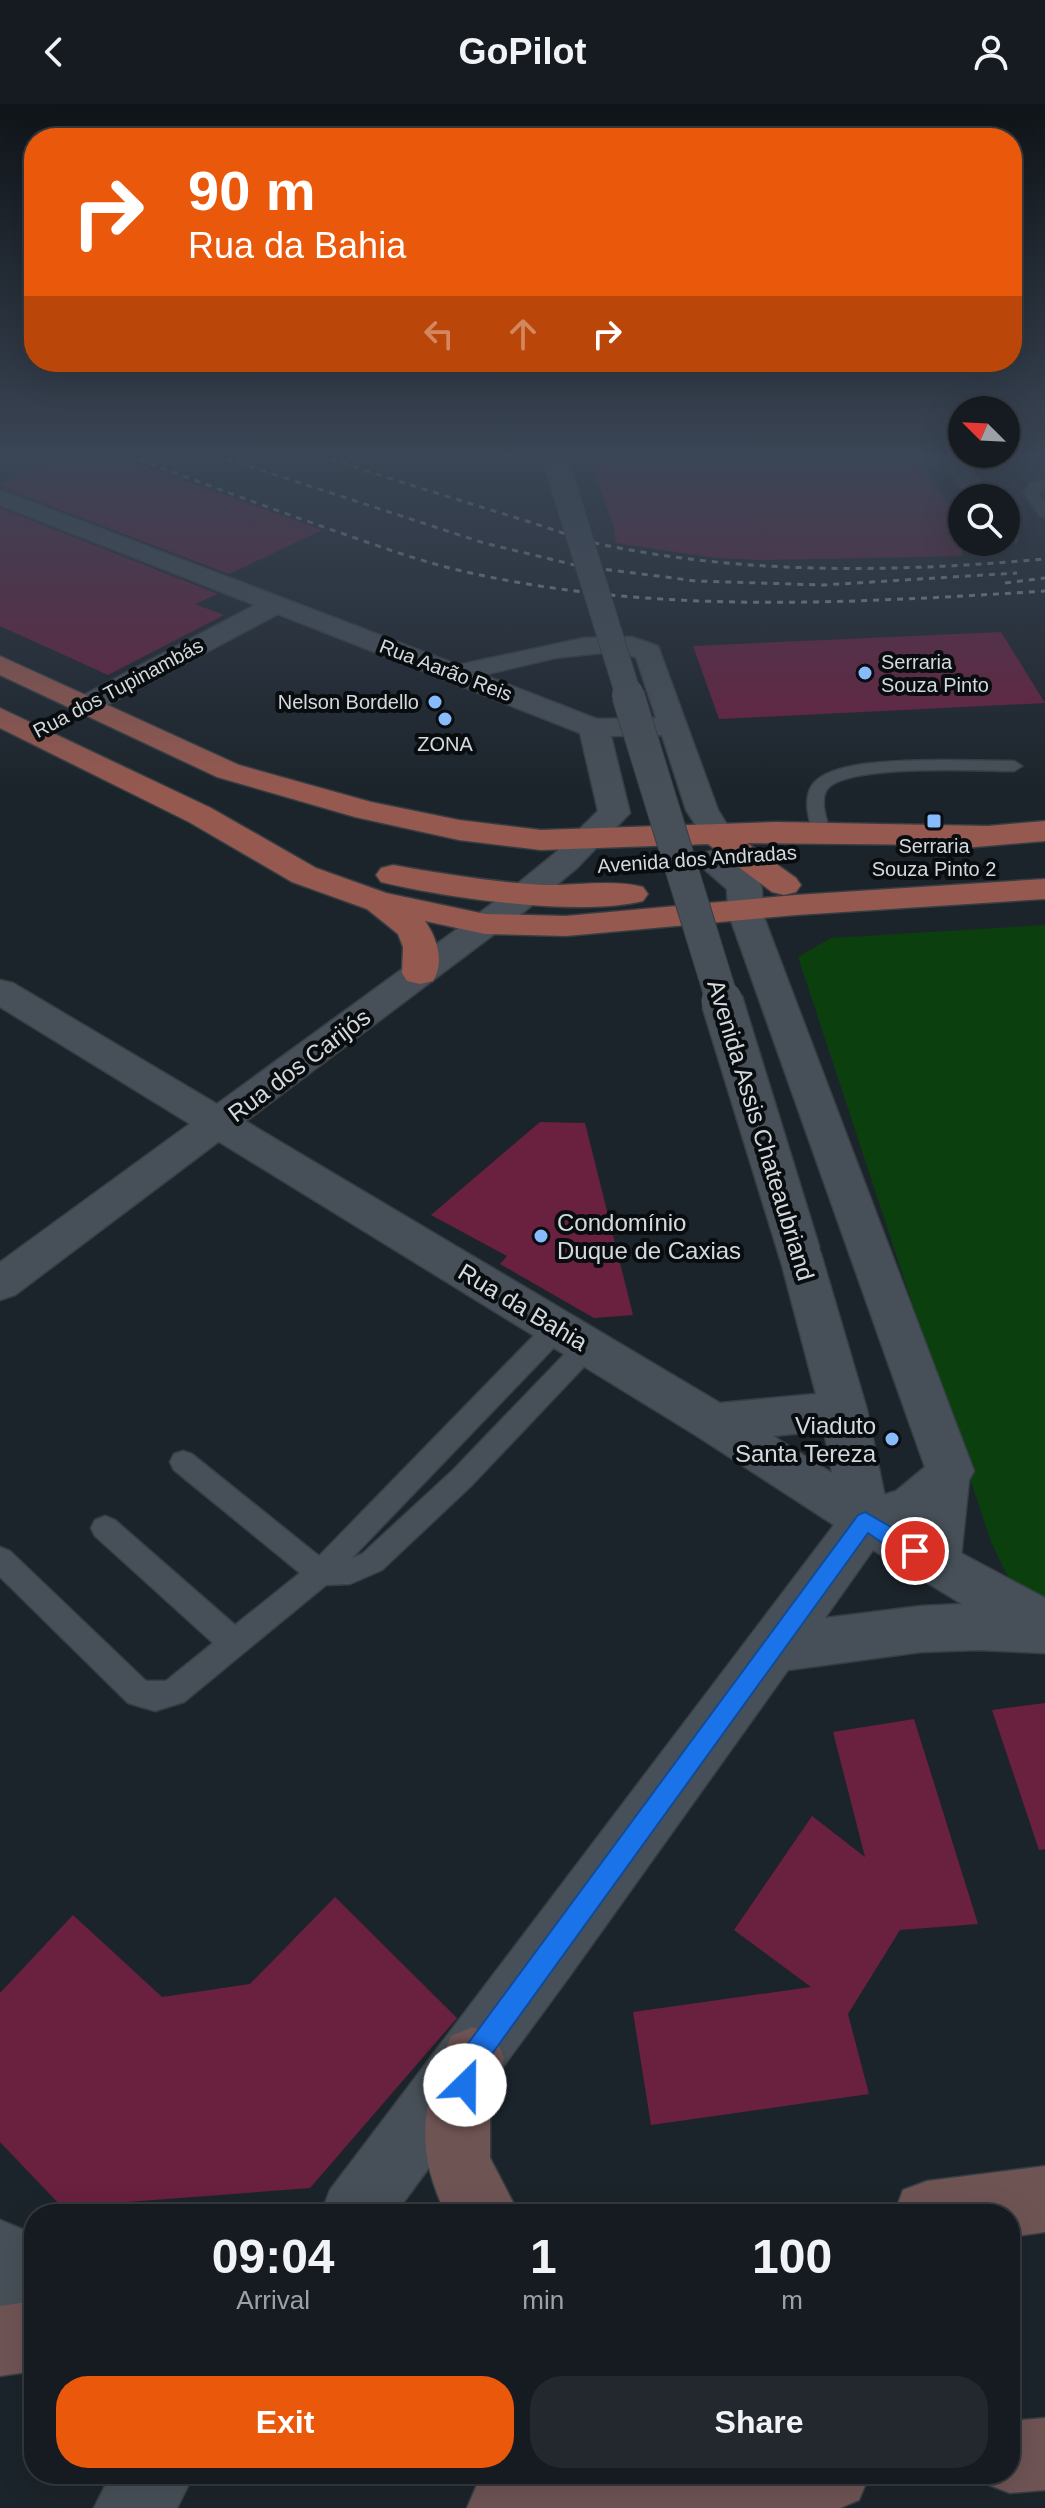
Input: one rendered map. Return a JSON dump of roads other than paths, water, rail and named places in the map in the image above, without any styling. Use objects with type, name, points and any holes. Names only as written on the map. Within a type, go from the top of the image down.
[{"type":"main road","name":"Avenida dos Andradas","points":[[0,664],[228,771],[366,810],[459,830],[541,840],[592,837],[714,848]]},
{"type":"main road","name":"Rua dos Tupinambás","points":[[0,748],[86,705]]},
{"type":"main road","name":"Avenida dos Andradas","points":[[0,717],[200,815],[304,875],[377,901],[485,924],[566,926],[745,885],[992,836],[1045,831]]},
{"type":"main road","name":"Avenida dos Andradas","points":[[228,771],[294,809],[351,830],[435,852],[521,865],[616,868],[714,848],[822,833],[992,836]]},
{"type":"main road","name":"Avenida dos Andradas","points":[[200,815],[390,875],[525,894],[608,895],[745,885],[790,895],[998,895],[1045,889]]},
{"type":"main road","points":[[745,885],[771,870],[790,895]]},
{"type":"main road","points":[[377,901],[413,926],[422,948],[420,973]]},
{"type":"main road","points":[[473,2058],[456,2111],[455,2144],[461,2170],[480,2204]]},
{"type":"main road","points":[[1006,2204],[1045,2199]]},
{"type":"main road","points":[[0,2341],[24,2337]]},
{"type":"main road","points":[[1020,2456],[1045,2454]]},
{"type":"main road","points":[[504,2508],[580,2503],[746,2484]]},
{"type":"street","name":"Rua Aarão Reis","points":[[182,567],[594,728],[674,726]]},
{"type":"street","name":"Avenida Assis Chateaubriand","points":[[589,567],[800,1254],[844,1410],[865,1521]]},
{"type":"street","name":"Rua dos Tupinambás","points":[[86,705],[277,604]]},
{"type":"street","points":[[456,674],[572,647],[625,643],[648,652],[714,848],[745,885],[950,1471],[939,1566]]},
{"type":"street","points":[[592,837],[614,813],[594,728]]},
{"type":"street","name":"Rua dos Carijós","points":[[0,1284],[221,1124],[525,894],[592,837]]},
{"type":"street","name":"Rua da Bahia","points":[[0,991],[714,1423],[865,1521],[1045,1627]]},
{"type":"street","points":[[714,1423],[844,1410]]},
{"type":"street","points":[[362,2204],[473,2058],[865,1521],[907,1511],[932,1495],[950,1471]]},
{"type":"street","points":[[775,1648],[921,1629],[1045,1627]]},
{"type":"street","points":[[0,2254],[24,2282]]},
{"type":"street","points":[[131,2508],[149,2484]]},
{"type":"lane","points":[[822,833],[816,813],[818,790],[833,776],[869,767],[1014,766]]},
{"type":"lane","points":[[183,1462],[320,1573],[350,1572],[372,1562],[462,1478],[573,1337]]},
{"type":"lane","points":[[0,1559],[138,1693],[155,1697],[174,1692],[320,1573],[573,1337]]},
{"type":"lane","points":[[105,1528],[234,1643]]},
{"type":"railway","points":[[449,567],[542,586],[685,600],[829,602],[1045,591]]},
{"type":"railway","points":[[588,567],[696,581],[823,585],[1017,573]]},
{"type":"railway","points":[[805,567],[926,567]]},
{"type":"railway","points":[[1005,583],[1045,578]]},
{"type":"place","name":"Serraria Souza Pinto","points":[[865,673]]},
{"type":"place","name":"Nelson Bordello","points":[[435,702]]},
{"type":"place","name":"ZONA","points":[[445,719]]},
{"type":"place","name":"Serraria Souza Pinto 2","points":[[934,821]]},
{"type":"place","name":"Condomínio Duque de Caxias","points":[[541,1236]]},
{"type":"place","name":"Viaduto Santa Tereza","points":[[892,1439]]}]
